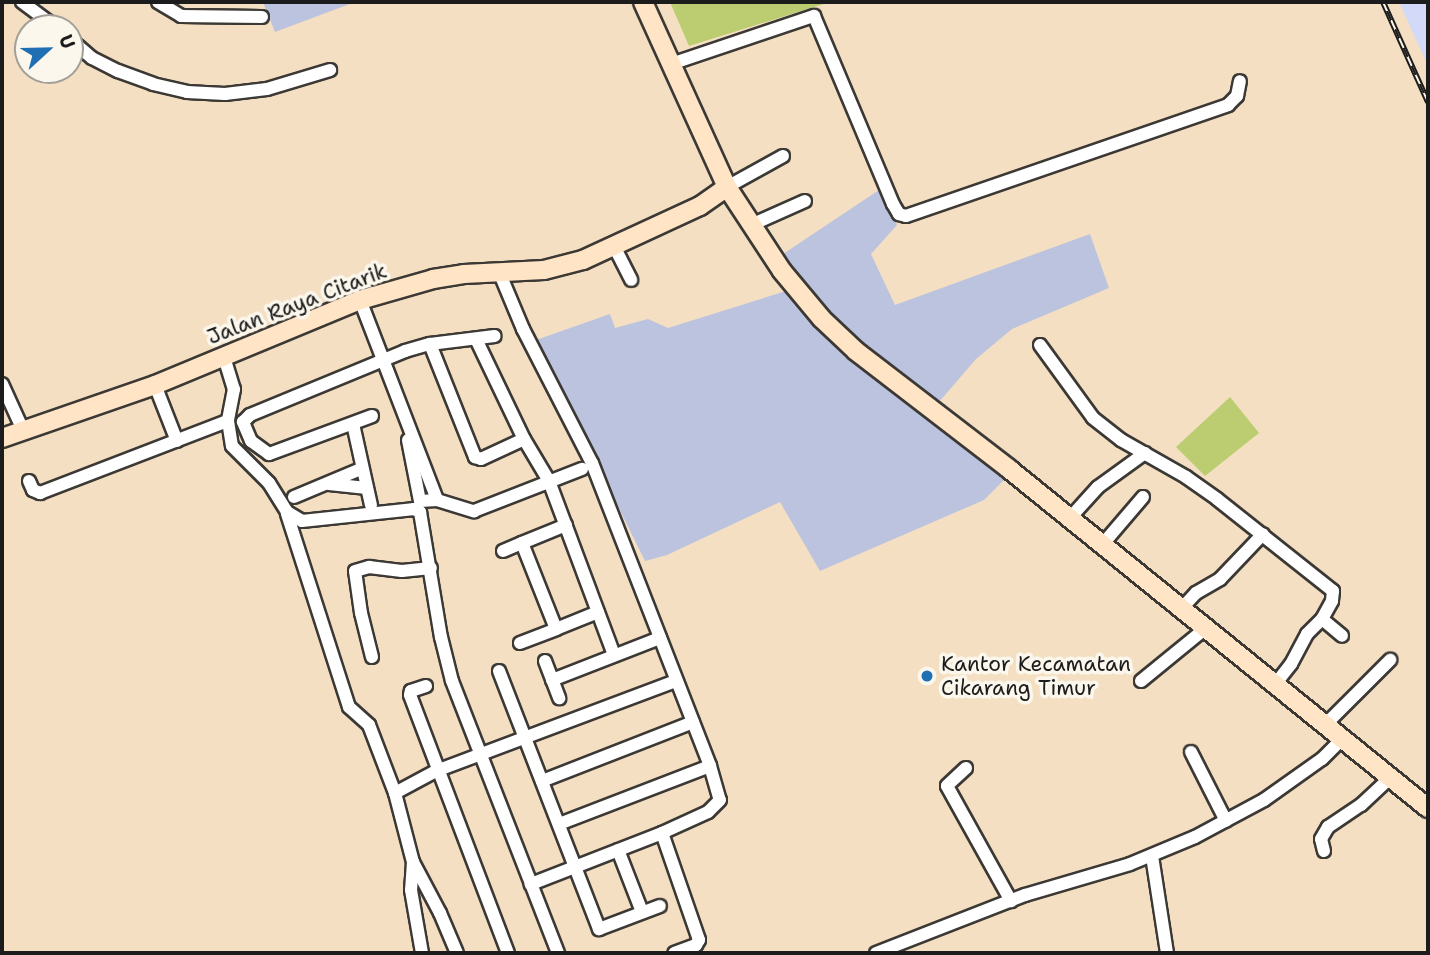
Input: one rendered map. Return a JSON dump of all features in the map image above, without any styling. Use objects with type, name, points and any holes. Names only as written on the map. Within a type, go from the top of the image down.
[{"type":"street","points":[[22,2],[38,14]]},
{"type":"street","points":[[158,2],[181,16],[261,18]]},
{"type":"street","points":[[176,2],[181,16]]},
{"type":"street","points":[[643,2],[727,187],[801,295],[839,335],[1276,683],[1428,808]]},
{"type":"street","points":[[671,64],[814,16],[892,204],[899,214],[906,216],[1228,105],[1237,96],[1240,81]]},
{"type":"street","points":[[84,51],[118,71],[153,84],[187,92],[225,94],[267,89],[330,70]]},
{"type":"street","points":[[727,187],[783,156]]},
{"type":"street","name":"Jalan Raya Citarik","points":[[2,438],[155,385],[360,300],[433,279],[464,274],[544,270],[583,260],[700,205],[727,187]]},
{"type":"street","points":[[751,225],[805,201]]},
{"type":"street","points":[[614,246],[631,281]]},
{"type":"street","points":[[500,274],[523,329],[592,463],[719,792],[718,805],[662,833],[531,884]]},
{"type":"street","points":[[360,300],[438,500],[474,511],[582,469]]},
{"type":"street","points":[[372,416],[269,454],[251,441],[243,422],[250,415],[430,344],[495,336]]},
{"type":"street","points":[[476,338],[524,439],[549,481],[614,655]]},
{"type":"street","points":[[430,344],[475,457],[481,458],[524,439]]},
{"type":"street","points":[[1041,345],[1093,418],[1121,440],[1186,477],[1263,534],[1333,591],[1332,601],[1322,619],[1307,634],[1292,664],[1276,683]]},
{"type":"street","points":[[224,357],[234,389],[228,421],[232,446],[269,484],[287,512],[349,707],[369,725],[395,793],[413,862],[435,902],[457,953]]},
{"type":"street","points":[[2,384],[23,430]]},
{"type":"street","points":[[155,385],[177,441]]},
{"type":"street","points":[[29,481],[33,490],[40,493],[228,421]]},
{"type":"street","points":[[353,424],[371,505]]},
{"type":"street","points":[[1069,519],[1098,487],[1121,467],[1145,453]]},
{"type":"street","points":[[294,497],[361,468]]},
{"type":"street","points":[[325,484],[367,488]]},
{"type":"street","points":[[1102,545],[1143,497]]},
{"type":"street","points":[[287,512],[302,521],[418,510],[422,518],[441,637],[452,681],[558,953]]},
{"type":"street","points":[[503,551],[566,525]]},
{"type":"street","points":[[1182,608],[1196,593],[1220,579],[1263,534]]},
{"type":"street","points":[[522,543],[556,629]]},
{"type":"street","points":[[372,657],[361,613],[355,571],[369,567],[402,570],[430,568]]},
{"type":"street","points":[[520,643],[598,612]]},
{"type":"street","points":[[1322,619],[1342,636]]},
{"type":"street","points":[[1141,681],[1206,628]]},
{"type":"street","points":[[552,680],[660,638]]},
{"type":"street","points":[[1326,724],[1390,660]]},
{"type":"street","points":[[545,661],[559,698]]},
{"type":"street","points":[[499,671],[600,929],[660,906]]},
{"type":"street","points":[[395,793],[436,771],[675,681]]},
{"type":"street","points":[[426,686],[412,690],[410,695],[436,771],[508,953]]},
{"type":"street","points":[[541,780],[693,722]]},
{"type":"street","points":[[876,953],[1010,901],[1152,856],[1226,821],[1301,774],[1342,739]]},
{"type":"street","points":[[1191,752],[1226,821]]},
{"type":"street","points":[[559,824],[710,766]]},
{"type":"street","points":[[966,768],[947,786],[1010,901]]},
{"type":"street","points":[[1324,851],[1321,839],[1328,827],[1361,805],[1390,778]]},
{"type":"street","points":[[662,833],[699,940],[696,945],[674,953]]},
{"type":"street","points":[[618,850],[642,912]]},
{"type":"street","points":[[1152,856],[1167,953]]},
{"type":"street","points":[[413,862],[411,890],[422,953]]},
{"type":"shaded area","points":[[263,2],[355,2],[275,32]]},
{"type":"shaded area","points":[[1399,2],[1428,2],[1428,66]]},
{"type":"shaded area","points":[[882,188],[897,225],[871,254],[895,305],[1090,234],[1109,288],[1012,329],[976,359],[926,417],[1006,478],[984,500],[820,571],[780,502],[667,555],[645,561],[536,340],[610,314],[615,328],[648,319],[668,328],[786,291],[768,264]]},
{"type":"green space","points":[[670,2],[830,2],[689,46]]},
{"type":"green space","points":[[1230,397],[1259,433],[1205,476],[1176,447]]},
{"type":"railway","points":[[1383,2],[1428,102]]},
{"type":"place","name":"Kantor Kecamatan Cikarang Timur","points":[[927,676]]}]
